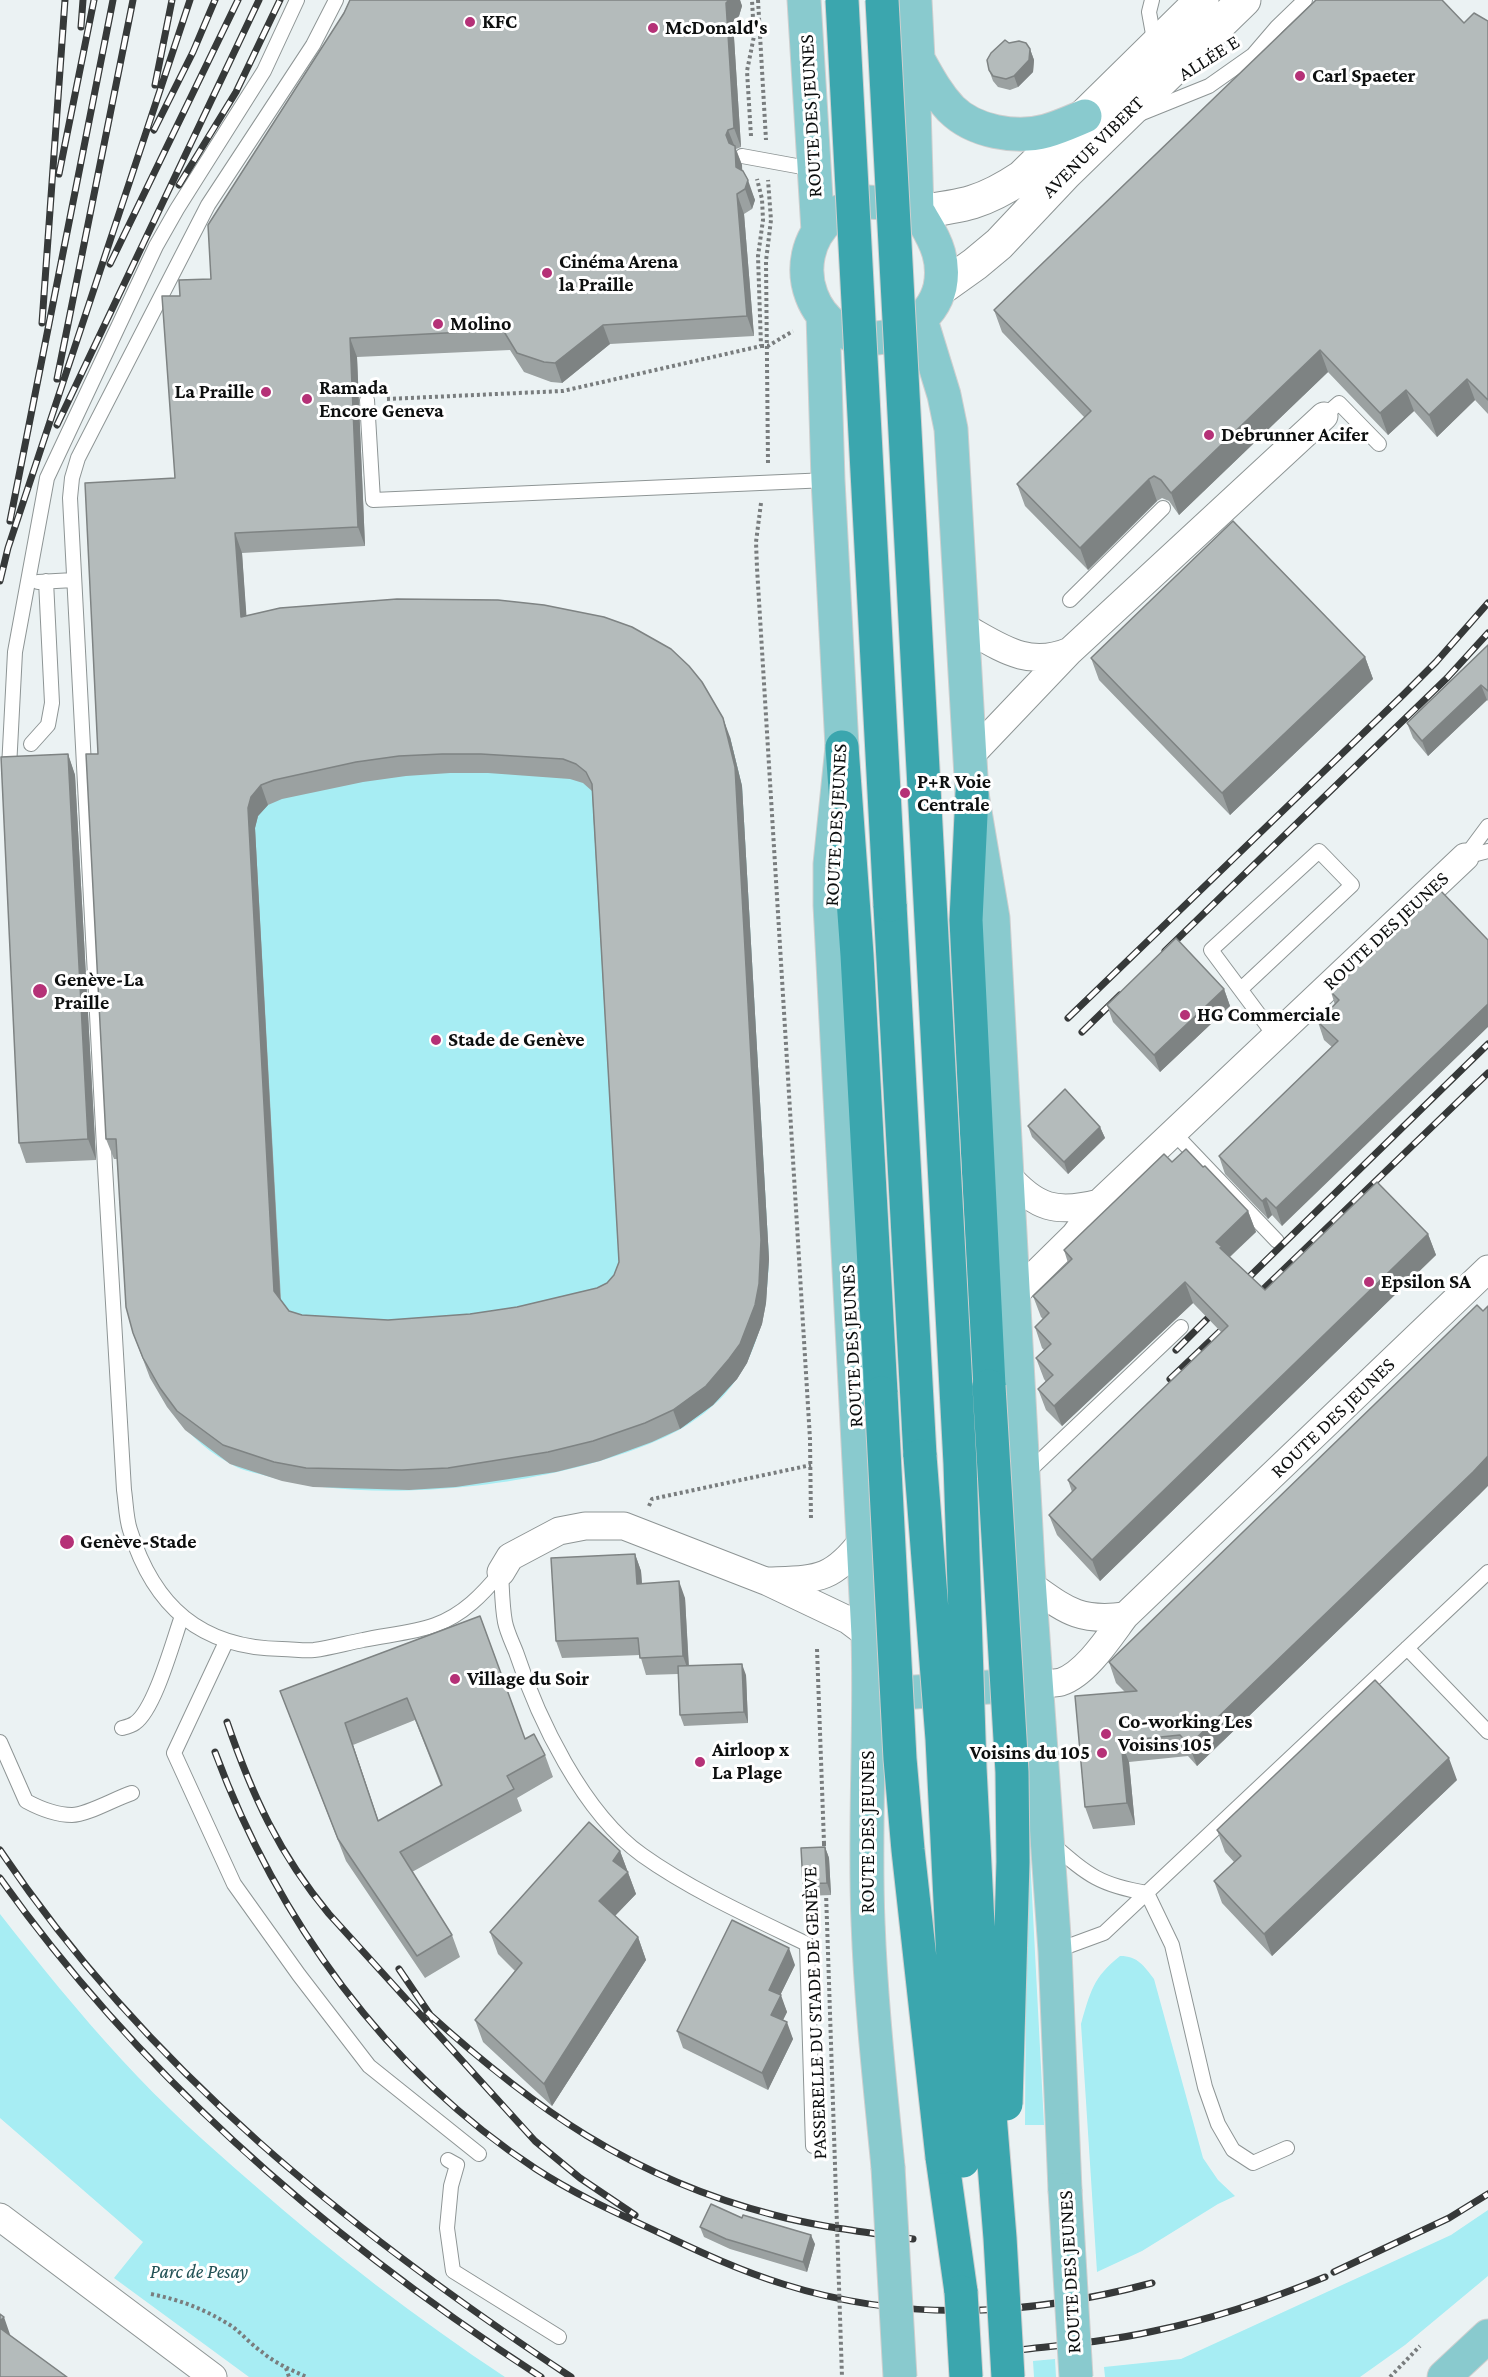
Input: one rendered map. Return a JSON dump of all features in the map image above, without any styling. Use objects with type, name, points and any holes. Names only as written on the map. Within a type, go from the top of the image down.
[{"type":"highway","points":[[842,0],[920,1456],[942,1739],[963,2161],[961,2292],[966,2377]]},
{"type":"highway","points":[[882,0],[960,1463],[970,1768],[984,2041],[1000,2238],[1008,2377]]},
{"type":"highway","points":[[842,747],[857,966],[900,1759],[942,2157],[961,2292]]},
{"type":"highway","points":[[972,794],[966,920],[1012,1805],[1009,2047],[1000,2238]]},
{"type":"main road","name":"ROUTE DES JEUNES","points":[[804,0],[818,231]]},
{"type":"main road","points":[[915,0],[918,59],[914,106],[917,212]]},
{"type":"main road","name":"AVENUE VIBERT","points":[[940,289],[999,244],[1065,174],[1155,46],[1202,0]]},
{"type":"main road","name":"AVENUE VIBERT","points":[[917,212],[976,203],[998,193],[1101,120],[1244,0]]},
{"type":"main road","points":[[918,59],[935,90],[952,110],[967,121],[996,132],[1022,134],[1101,120]]},
{"type":"main road","points":[[868,202],[905,206],[917,212],[933,236],[940,253],[942,271],[940,289],[928,311],[921,320],[906,330],[888,337],[870,338],[852,335],[836,327],[822,315],[809,292],[806,271],[809,250],[818,231],[831,217],[849,207],[868,202]]},
{"type":"main road","name":"ROUTE DES JEUNES","points":[[822,315],[842,747],[830,864],[830,905],[868,1635],[870,1695],[866,1792],[868,1921],[874,2023],[888,2167],[900,2377]]},
{"type":"main road","name":"ROUTE DES JEUNES","points":[[921,320],[944,395],[951,429],[972,794],[993,918],[1029,1584],[1056,1951],[1065,2190],[1076,2377]]},
{"type":"main road","points":[[870,1695],[1037,1684]]},
{"type":"main road","points":[[1444,2377],[1488,2336]]},
{"type":"street","points":[[970,756],[1070,651],[1324,416]]},
{"type":"street","points":[[964,627],[1015,655],[1055,658],[1070,651]]},
{"type":"street","name":"ROUTE DES JEUNES","points":[[1014,1295],[1075,1235],[1099,1203],[1173,1132],[1275,1036],[1477,854]]},
{"type":"street","points":[[1007,1175],[1020,1190],[1046,1206],[1063,1209],[1099,1203]]},
{"type":"street","name":"ROUTE DES JEUNES","points":[[1037,1684],[1061,1682],[1080,1670],[1125,1616],[1488,1269]]},
{"type":"street","points":[[501,1572],[510,1557],[560,1532],[585,1526],[624,1526],[768,1581],[848,1620],[868,1635]]},
{"type":"street","points":[[768,1581],[824,1576],[847,1562],[863,1540]]},
{"type":"street","points":[[1029,1584],[1076,1614],[1101,1619],[1125,1616]]},
{"type":"street","points":[[0,2217],[213,2377]]},
{"type":"lane","points":[[28,766],[9,768],[5,748],[15,652],[47,478],[156,246],[264,71],[297,0]]},
{"type":"lane","points":[[336,0],[313,45],[208,205],[78,458],[72,478],[70,498],[78,762],[124,1490],[129,1528],[140,1557],[162,1595],[182,1616],[201,1630],[226,1642],[273,1649],[314,1650],[435,1625],[458,1613],[479,1598],[501,1572]]},
{"type":"lane","points":[[1138,0],[1150,6],[1155,46]]},
{"type":"lane","name":"ALLÉE E","points":[[1101,120],[1209,86],[1253,55],[1305,0]]},
{"type":"lane","points":[[747,158],[813,169]]},
{"type":"lane","points":[[367,400],[373,501],[828,480]]},
{"type":"lane","points":[[1324,416],[1339,403],[1379,444]]},
{"type":"lane","points":[[1070,600],[1163,508]]},
{"type":"lane","points":[[27,583],[74,579]]},
{"type":"lane","points":[[31,744],[48,725],[52,703],[46,581]]},
{"type":"lane","points":[[1477,854],[1488,826]]},
{"type":"lane","points":[[1240,989],[1352,885],[1319,851],[1211,950],[1240,989],[1275,1036]]},
{"type":"lane","points":[[1173,1132],[1277,1241]]},
{"type":"lane","points":[[1024,1477],[1180,1327]]},
{"type":"lane","points":[[501,1572],[505,1622],[527,1686],[587,1798],[641,1855],[717,1900],[807,1944],[813,2146]]},
{"type":"lane","points":[[1056,1951],[1104,1934],[1488,1572]]},
{"type":"lane","points":[[122,1728],[134,1724],[153,1698],[182,1616]]},
{"type":"lane","points":[[226,1642],[174,1753],[234,1884],[298,1975],[369,2066],[480,2154]]},
{"type":"lane","points":[[1407,1648],[1488,1732]]},
{"type":"lane","points":[[0,1742],[26,1801],[35,1806],[56,1813],[73,1815],[132,1793]]},
{"type":"lane","points":[[1048,1840],[1081,1870],[1101,1882],[1121,1889],[1147,1893]]},
{"type":"lane","points":[[1147,1893],[1172,1945],[1205,2087],[1218,2124],[1233,2150],[1253,2163],[1287,2148]]},
{"type":"lane","points":[[448,2160],[457,2165],[451,2186],[447,2228],[453,2271],[559,2337]]},
{"type":"path","points":[[752,0],[754,36],[747,71],[747,158],[762,200],[763,220],[758,256],[761,346]]},
{"type":"path","points":[[742,6],[752,6]]},
{"type":"path","points":[[755,200],[762,200]]},
{"type":"path","points":[[367,400],[563,391],[768,346],[769,454],[759,519],[757,568],[811,1465],[812,1521]]},
{"type":"path","points":[[562,383],[563,391]]},
{"type":"path","points":[[638,1532],[652,1499],[811,1465]]},
{"type":"path","name":"PASSERELLE DU STADE DE GENÈVE","points":[[817,1649],[825,1854]]},
{"type":"path","name":"PASSERELLE DU STADE DE GENÈVE","points":[[826,1889],[842,2377]]},
{"type":"path","points":[[146,2293],[179,2300],[199,2308],[235,2328],[262,2352],[286,2368],[307,2377]]},
{"type":"path","points":[[1390,2377],[1420,2346]]},
{"type":"path","points":[[286,2368],[289,2377]]},
{"type":"green space","name":"Stade de Genève","points":[[730,737],[742,786],[769,1259],[766,1296],[759,1331],[746,1364],[737,1379],[720,1399],[691,1423],[636,1449],[586,1465],[474,1486],[416,1490],[361,1490],[309,1485],[241,1469],[210,1451],[179,1422],[167,1405],[147,1368],[133,1326],[106,796]]},
{"type":"green space","points":[[1027,1838],[1029,1838],[1044,2125],[1025,2125]]},
{"type":"green space","name":"Parc de Pesay","points":[[0,1914],[106,2042],[137,2076],[202,2139],[344,2260],[439,2332],[505,2377],[249,2377],[114,2278],[143,2242],[0,2118]]},
{"type":"green space","points":[[1120,1956],[1136,1960],[1154,1979],[1203,2158],[1218,2180],[1235,2196],[1142,2251],[1097,2272],[1081,2024],[1087,2003],[1098,1979]]},
{"type":"green space","points":[[1488,2210],[1488,2276],[1405,2345],[1360,2377],[1105,2377],[1104,2367],[1181,2359],[1451,2235]]},
{"type":"green space","points":[[1055,2359],[1056,2377],[1034,2377],[1033,2361]]},
{"type":"building","points":[[350,0],[729,0],[726,3],[734,128],[728,130],[726,135],[729,143],[735,146],[736,167],[743,171],[748,180],[745,189],[737,194],[747,316],[603,325],[555,363],[544,362],[517,353],[503,330],[350,338],[358,527],[235,533],[241,617],[280,608],[397,599],[498,600],[544,605],[604,617],[632,627],[671,649],[702,682],[723,718],[735,767],[761,1240],[759,1284],[755,1305],[740,1344],[706,1386],[673,1410],[645,1423],[593,1441],[548,1452],[448,1468],[402,1470],[306,1468],[274,1462],[223,1445],[177,1411],[160,1388],[143,1358],[126,1307],[116,1139],[106,1139],[86,754],[98,754],[85,483],[175,478],[162,296],[180,296],[179,280],[211,279],[208,225],[344,13]],"holes":[[[481,754],[563,759],[576,764],[586,772],[592,784],[619,1262],[614,1275],[607,1283],[597,1288],[517,1307],[470,1314],[388,1320],[302,1315],[289,1311],[274,1291],[248,808],[251,797],[261,785],[274,780],[356,762],[399,756]]]},
{"type":"building","points":[[1316,0],[1442,0],[1464,23],[1474,13],[1488,21],[1488,400],[1467,379],[1429,415],[1406,390],[1380,413],[1320,350],[1171,493],[1161,480],[1154,476],[1149,479],[1080,548],[1017,484],[1091,411],[994,310]]},
{"type":"building","points":[[1005,40],[1009,43],[1019,41],[1026,43],[1030,49],[1029,60],[1014,76],[1006,79],[993,76],[987,60]]},
{"type":"building","points":[[1233,521],[1365,657],[1222,793],[1091,658]]},
{"type":"building","points":[[1488,645],[1488,691],[1481,685],[1422,741],[1407,723]]},
{"type":"building","points":[[68,754],[88,1139],[19,1143],[1,757]]},
{"type":"building","points":[[1439,889],[1488,940],[1488,1004],[1276,1208],[1266,1198],[1262,1201],[1219,1156],[1338,1041],[1318,1022],[1339,1000],[1331,992]]},
{"type":"building","points":[[1176,938],[1224,989],[1154,1055],[1107,1005]]},
{"type":"building","points":[[1065,1089],[1100,1127],[1064,1162],[1028,1126]]},
{"type":"building","points":[[1186,1149],[1248,1211],[1216,1242],[1265,1290],[1377,1182],[1428,1234],[1092,1560],[1049,1515],[1076,1488],[1068,1480],[1228,1326],[1185,1282],[1054,1406],[1038,1389],[1053,1375],[1036,1358],[1051,1344],[1035,1327],[1049,1313],[1033,1296],[1072,1259],[1064,1250],[1164,1154],[1172,1162]]},
{"type":"building","points":[[1477,1305],[1483,1311],[1488,1306],[1488,1456],[1189,1745],[1180,1735],[1121,1741],[1127,1803],[1085,1807],[1075,1696],[1137,1691],[1109,1662]]},
{"type":"building","points":[[635,1554],[637,1584],[679,1581],[683,1656],[640,1658],[638,1638],[556,1641],[551,1558]]},
{"type":"building","points":[[480,1616],[525,1739],[534,1734],[545,1755],[507,1776],[514,1789],[400,1852],[452,1935],[417,1956],[338,1839],[280,1691]],"holes":[[[407,1698],[442,1785],[378,1821],[345,1723]]]},
{"type":"building","points":[[742,1664],[744,1712],[680,1715],[678,1666]]},
{"type":"building","points":[[1375,1680],[1449,1758],[1264,1934],[1214,1881],[1241,1856],[1217,1830]]},
{"type":"building","points":[[589,1822],[620,1851],[613,1861],[628,1872],[599,1901],[638,1937],[544,2084],[475,2020],[522,1963],[490,1932]]},
{"type":"building","points":[[825,1847],[827,1883],[803,1884],[801,1848]]},
{"type":"building","points":[[732,1920],[789,1948],[769,1990],[781,1995],[771,2015],[787,2022],[762,2073],[677,2031]]},
{"type":"building","points":[[711,2204],[742,2218],[743,2215],[811,2235],[803,2262],[726,2239],[700,2227]]},
{"type":"building","points":[[0,2328],[67,2377],[0,2377]]},
{"type":"railway","points":[[42,323],[65,0]]},
{"type":"railway","points":[[81,27],[83,0]]},
{"type":"railway","points":[[59,174],[94,0]]},
{"type":"railway","points":[[10,521],[113,0]]},
{"type":"railway","points":[[57,379],[133,0]]},
{"type":"railway","points":[[155,85],[172,0]]},
{"type":"railway","points":[[0,581],[8,548],[190,0]]},
{"type":"railway","points":[[154,130],[193,52],[215,0]]},
{"type":"railway","points":[[110,264],[238,0]]},
{"type":"railway","points":[[57,425],[259,0]]},
{"type":"railway","points":[[179,185],[236,92],[280,0]]},
{"type":"railway","points":[[1068,1018],[1404,694],[1436,662],[1488,603]]},
{"type":"railway","points":[[1165,951],[1447,678],[1488,633]]},
{"type":"railway","points":[[1082,1032],[1120,995]]},
{"type":"railway","points":[[1243,1283],[1488,1044]]},
{"type":"railway","points":[[1252,1300],[1488,1073]]},
{"type":"railway","points":[[1176,1350],[1208,1318]]},
{"type":"railway","points":[[1170,1379],[1233,1319]]},
{"type":"railway","points":[[227,1722],[246,1774],[281,1846],[311,1892],[329,1914],[535,2141],[580,2178],[635,2215]]},
{"type":"railway","points":[[215,1752],[240,1814],[270,1874],[304,1931],[342,1986],[384,2038],[431,2086],[481,2130],[536,2169],[567,2187],[614,2212],[752,2273],[829,2297],[875,2305],[921,2310],[1014,2308],[1060,2303],[1152,2283]]},
{"type":"railway","points":[[0,1850],[58,1930],[121,2005],[188,2076],[259,2142],[333,2205],[410,2265],[571,2377]]},
{"type":"railway","points":[[0,1878],[56,1952],[116,2023],[180,2090],[247,2153],[317,2214],[389,2271],[541,2377]]},
{"type":"railway","points":[[399,1969],[433,2019]]},
{"type":"railway","points":[[427,2012],[506,2079],[546,2109],[587,2136],[630,2160],[723,2200],[774,2215],[843,2229],[913,2239]]},
{"type":"railway","points":[[1334,2272],[1449,2218],[1488,2194]]},
{"type":"railway","points":[[994,2353],[1114,2339],[1198,2321],[1325,2277]]},
{"type":"place","name":"KFC","points":[[470,22]]},
{"type":"place","name":"McDonald's","points":[[653,28]]},
{"type":"place","name":"Carl Spaeter","points":[[1300,76]]},
{"type":"place","name":"Cinéma Arena la Praille","points":[[547,273]]},
{"type":"place","name":"Molino","points":[[438,324]]},
{"type":"place","name":"La Praille","points":[[266,392]]},
{"type":"place","name":"Ramada Encore Geneva","points":[[307,399]]},
{"type":"place","name":"Debrunner Acifer","points":[[1209,435]]},
{"type":"place","name":"P+R Voie Centrale","points":[[905,793]]},
{"type":"place","name":"Genève-La Praille","points":[[40,991]]},
{"type":"place","name":"HG Commerciale","points":[[1185,1015]]},
{"type":"place","name":"Stade de Genève","points":[[436,1040]]},
{"type":"place","name":"Epsilon SA","points":[[1369,1282]]},
{"type":"place","name":"Genève-Stade","points":[[67,1542]]},
{"type":"place","name":"Village du Soir","points":[[455,1679]]},
{"type":"place","name":"Co-working Les Voisins 105","points":[[1106,1734]]},
{"type":"place","name":"Voisins du 105","points":[[1102,1753]]},
{"type":"place","name":"Airloop x La Plage","points":[[700,1762]]}]
